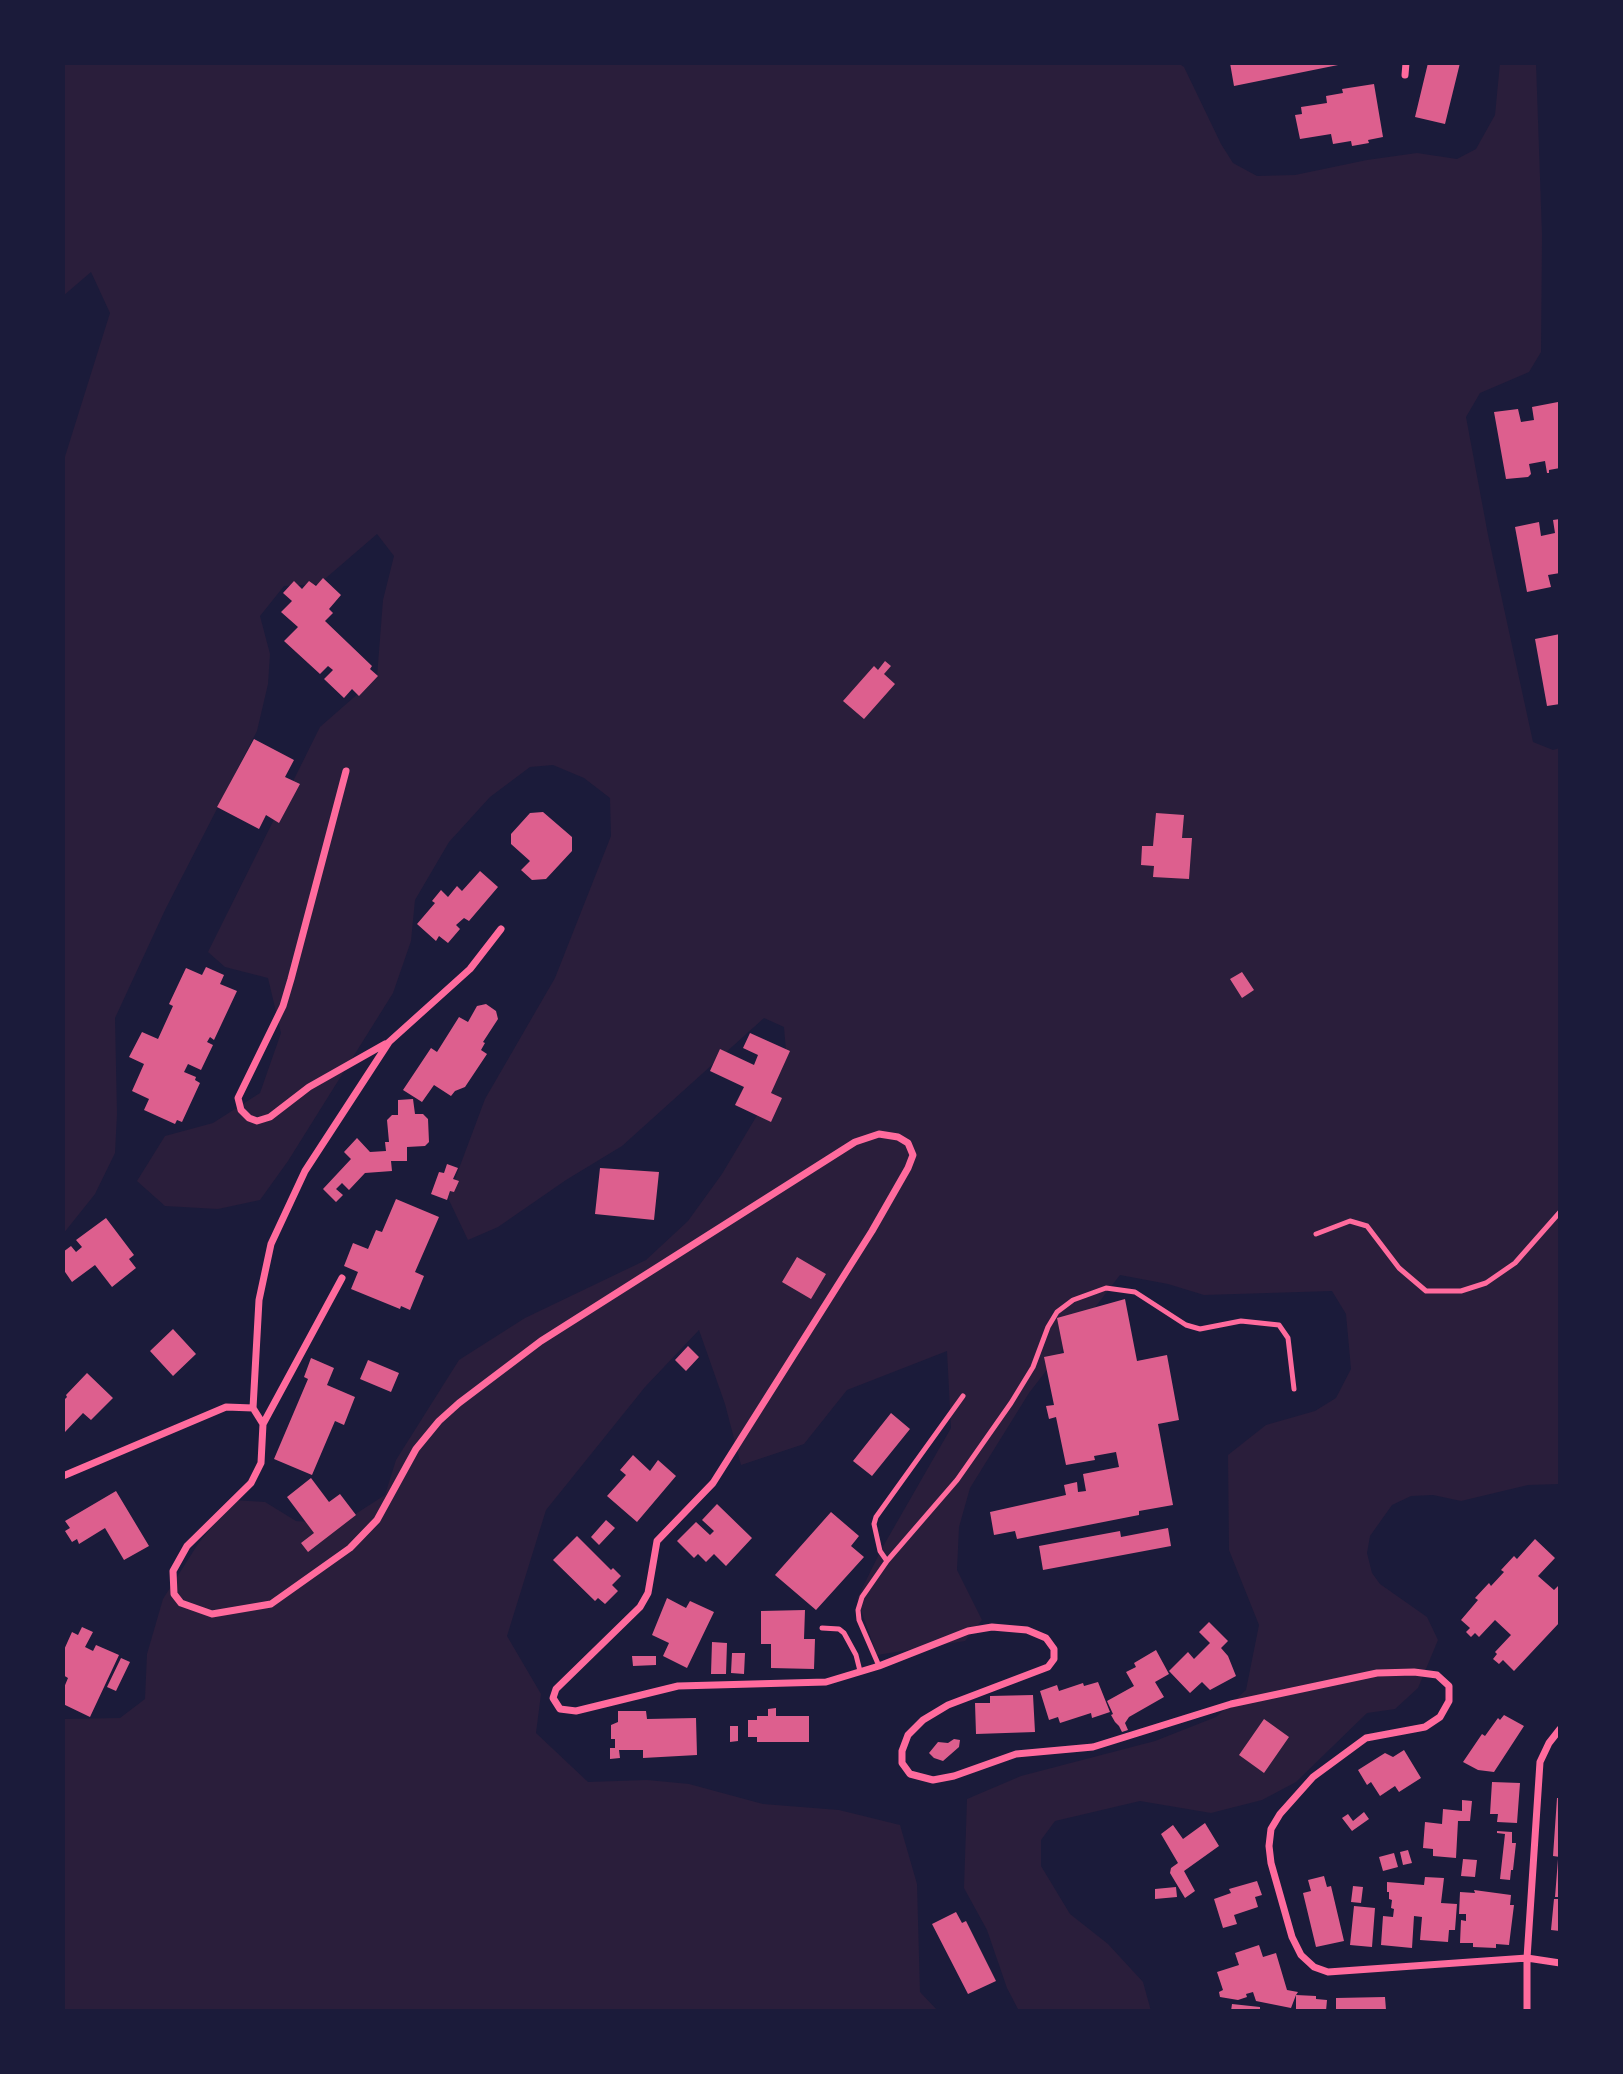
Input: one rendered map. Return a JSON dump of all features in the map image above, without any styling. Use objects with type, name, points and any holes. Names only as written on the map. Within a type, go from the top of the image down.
[{"type":"street","points":[[1405,75],[1406,63]]},
{"type":"street","points":[[346,771],[283,1006],[238,1098],[241,1110],[257,1121],[270,1116],[309,1087],[389,1042],[470,969],[501,929]]},
{"type":"street","points":[[263,1424],[253,1408],[259,1300],[271,1244],[304,1171],[389,1042]]},
{"type":"street","points":[[342,1278],[263,1424],[261,1463],[251,1483],[187,1546],[173,1571],[174,1594],[181,1604],[212,1614],[271,1604],[350,1548],[377,1520],[416,1449],[439,1421],[541,1341],[855,1142],[879,1134],[898,1137],[908,1143],[912,1155],[908,1168],[872,1231],[713,1483],[657,1541],[648,1593],[640,1608],[556,1689],[553,1698],[560,1709],[576,1711],[678,1686],[826,1682],[879,1667],[968,1632],[992,1627],[1027,1630],[1046,1638],[1054,1649],[1054,1659],[1048,1667],[948,1705],[923,1720],[908,1735],[902,1751],[902,1763],[910,1773],[933,1780],[954,1776],[1016,1754],[1093,1747],[1231,1704],[1377,1673],[1414,1672],[1437,1675],[1449,1686],[1449,1700],[1440,1717],[1425,1727],[1366,1738],[1313,1777],[1275,1821],[1269,1846],[1271,1863],[1292,1937],[1301,1955],[1314,1967],[1328,1972],[1527,1958],[1558,1966]]},
{"type":"street","points":[[63,1476],[226,1407],[253,1408]]},
{"type":"street","points":[[1527,2011],[1527,1958],[1540,1762],[1549,1743],[1560,1729]]},
{"type":"lane","points":[[1316,1234],[1350,1221],[1367,1226],[1399,1268],[1426,1291],[1461,1291],[1486,1283],[1515,1263],[1560,1212]]},
{"type":"lane","points":[[879,1667],[859,1620],[858,1610],[862,1597],[887,1561],[957,1480],[1033,1367],[1048,1327],[1057,1312],[1073,1300],[1106,1288],[1135,1292],[1186,1325],[1200,1329],[1241,1321],[1279,1325],[1288,1338],[1294,1389]]},
{"type":"lane","points":[[887,1561],[880,1551],[874,1524],[876,1517],[963,1396]]},
{"type":"lane","points":[[822,1628],[839,1629],[844,1633],[856,1655],[860,1671]]},
{"type":"shaded area","points":[[63,63],[1178,63],[1184,67],[1233,163],[1257,176],[1295,175],[1417,153],[1457,159],[1476,149],[1495,115],[1500,63],[1536,63],[1542,235],[1541,352],[1529,372],[1480,393],[1466,417],[1488,535],[1533,742],[1553,750],[1560,748],[1560,1484],[1528,1485],[1461,1501],[1433,1495],[1411,1496],[1392,1505],[1370,1536],[1367,1553],[1372,1573],[1380,1584],[1427,1617],[1438,1640],[1418,1688],[1395,1709],[1367,1713],[1296,1782],[1262,1800],[1211,1813],[1140,1801],[1055,1821],[1041,1840],[1041,1866],[1070,1914],[1108,1944],[1143,1982],[1151,2011],[1019,2011],[1007,1988],[987,1930],[964,1888],[967,1799],[1021,1776],[1155,1741],[1216,1717],[1246,1690],[1259,1625],[1229,1550],[1228,1455],[1266,1425],[1315,1411],[1336,1398],[1351,1369],[1346,1314],[1332,1291],[1204,1295],[1168,1284],[1120,1275],[1029,1393],[970,1488],[959,1527],[957,1570],[982,1620],[965,1641],[877,1655],[857,1599],[881,1550],[951,1428],[947,1351],[847,1390],[804,1444],[741,1465],[725,1404],[699,1330],[645,1387],[546,1510],[507,1636],[541,1694],[536,1733],[588,1782],[647,1780],[689,1784],[763,1804],[839,1810],[900,1825],[917,1884],[920,1992],[938,2011],[63,2011],[63,1719],[120,1718],[145,1699],[147,1654],[163,1599],[198,1544],[233,1500],[265,1502],[296,1521],[340,1524],[385,1495],[396,1460],[459,1360],[525,1318],[646,1260],[688,1221],[722,1174],[768,1097],[786,1052],[784,1027],[764,1018],[622,1146],[566,1180],[498,1227],[468,1240],[448,1198],[485,1099],[555,978],[611,836],[610,798],[584,778],[553,765],[530,767],[490,797],[449,842],[415,900],[411,941],[393,993],[288,1161],[260,1200],[218,1209],[165,1206],[137,1181],[165,1136],[213,1123],[260,1093],[281,1033],[268,978],[225,967],[208,952],[320,727],[377,677],[383,600],[394,556],[377,534],[319,584],[284,586],[260,616],[270,654],[268,684],[257,731],[166,908],[115,1018],[115,1153],[95,1194],[63,1234],[63,463],[110,313],[91,272],[63,296]]},
{"type":"building","points":[[1230,63],[1343,63],[1343,64],[1234,86]]},
{"type":"building","points":[[1428,63],[1460,63],[1445,124],[1415,117]]},
{"type":"building","points":[[1374,84],[1383,137],[1352,146],[1351,141],[1333,144],[1331,134],[1300,139],[1295,115],[1302,114],[1301,107],[1327,103],[1326,96],[1343,93],[1342,89]]},
{"type":"building","points":[[1558,402],[1560,468],[1547,473],[1545,461],[1529,464],[1531,474],[1528,477],[1506,479],[1494,412],[1518,409],[1521,422],[1534,420],[1532,407]]},
{"type":"building","points":[[1560,519],[1560,573],[1548,575],[1551,587],[1527,592],[1515,527],[1539,522],[1541,536],[1555,533],[1553,520]]},
{"type":"building","points":[[323,578],[341,595],[329,609],[333,613],[325,621],[372,666],[370,669],[378,676],[359,696],[352,689],[344,698],[324,679],[333,670],[328,666],[320,674],[284,641],[298,627],[281,612],[292,601],[283,593],[294,581],[302,589],[309,581],[316,586]]},
{"type":"building","points":[[1560,634],[1560,704],[1547,706],[1535,639]]},
{"type":"building","points":[[885,661],[891,666],[884,674],[895,684],[864,719],[843,701],[874,666],[878,670]]},
{"type":"building","points":[[254,739],[294,760],[285,777],[300,784],[279,823],[266,815],[259,829],[217,807]]},
{"type":"building","points":[[543,812],[572,837],[572,851],[546,879],[532,880],[521,870],[530,861],[511,844],[511,834],[530,813]]},
{"type":"building","points":[[1156,813],[1184,815],[1182,838],[1192,838],[1189,879],[1153,877],[1154,866],[1141,865],[1142,846],[1153,846]]},
{"type":"building","points":[[480,871],[498,887],[469,921],[464,918],[456,925],[460,929],[448,943],[439,936],[436,941],[417,924],[435,903],[432,901],[441,890],[448,897],[457,886],[462,891]]},
{"type":"building","points":[[206,967],[224,975],[220,984],[237,991],[214,1040],[210,1037],[207,1042],[213,1045],[201,1070],[188,1064],[184,1072],[196,1077],[195,1080],[200,1083],[182,1122],[177,1120],[175,1124],[144,1110],[149,1099],[132,1091],[144,1064],[129,1057],[142,1032],[158,1039],[173,1006],[169,1004],[186,968],[202,975]]},
{"type":"building","points":[[1242,972],[1254,990],[1242,998],[1230,979]]},
{"type":"building","points":[[486,1004],[496,1011],[498,1019],[483,1042],[485,1043],[481,1050],[487,1054],[465,1087],[451,1096],[434,1085],[422,1102],[403,1090],[431,1048],[437,1052],[459,1017],[468,1022],[477,1006]]},
{"type":"building","points":[[750,1033],[790,1051],[771,1093],[782,1098],[771,1122],[735,1105],[744,1087],[710,1071],[720,1049],[754,1065],[758,1055],[743,1048]]},
{"type":"building","points":[[413,1099],[415,1114],[423,1114],[428,1119],[429,1142],[425,1146],[407,1147],[407,1161],[391,1161],[392,1171],[365,1173],[349,1190],[342,1183],[336,1189],[343,1195],[336,1202],[323,1189],[351,1159],[344,1152],[357,1138],[370,1152],[386,1151],[385,1142],[389,1142],[387,1120],[392,1115],[398,1115],[398,1100]]},
{"type":"building","points":[[447,1164],[458,1168],[453,1179],[459,1181],[454,1192],[450,1191],[447,1200],[431,1194],[439,1172],[444,1173]]},
{"type":"building","points":[[600,1168],[659,1172],[654,1220],[595,1214]]},
{"type":"building","points":[[396,1199],[439,1217],[415,1272],[424,1276],[410,1310],[401,1306],[400,1309],[351,1289],[358,1272],[344,1266],[353,1243],[368,1249],[376,1230],[382,1232]]},
{"type":"building","points":[[106,1218],[134,1255],[129,1259],[136,1268],[112,1287],[95,1265],[72,1282],[63,1269],[63,1252],[71,1246],[76,1252],[82,1247],[76,1240]]},
{"type":"building","points":[[797,1257],[826,1274],[811,1299],[782,1282]]},
{"type":"building","points":[[1125,1299],[1137,1361],[1167,1355],[1179,1420],[1158,1424],[1173,1505],[1139,1511],[1139,1515],[1017,1539],[1015,1531],[994,1535],[990,1512],[1066,1495],[1064,1485],[1077,1482],[1078,1492],[1086,1491],[1083,1474],[1119,1467],[1116,1452],[1094,1456],[1095,1460],[1066,1465],[1056,1417],[1049,1419],[1046,1406],[1054,1405],[1044,1357],[1064,1353],[1057,1318]]},
{"type":"building","points":[[173,1329],[196,1354],[173,1376],[150,1351]]},
{"type":"building","points":[[688,1346],[699,1357],[686,1371],[675,1360]]},
{"type":"building","points":[[311,1358],[334,1368],[327,1385],[355,1397],[344,1425],[335,1421],[312,1475],[274,1459],[308,1379],[304,1377]]},
{"type":"building","points":[[368,1360],[399,1373],[391,1392],[360,1379]]},
{"type":"building","points":[[87,1373],[113,1398],[91,1420],[83,1413],[65,1432],[63,1401]]},
{"type":"building","points":[[891,1413],[910,1429],[872,1476],[853,1461]]},
{"type":"building","points":[[633,1455],[650,1471],[658,1460],[676,1476],[637,1522],[607,1496],[626,1475],[620,1470]]},
{"type":"building","points":[[311,1478],[329,1502],[340,1494],[356,1515],[308,1552],[301,1543],[314,1533],[287,1497]]},
{"type":"building","points":[[116,1491],[149,1546],[124,1560],[105,1528],[79,1544],[77,1539],[72,1542],[65,1531],[70,1528],[65,1521]]},
{"type":"building","points":[[717,1504],[752,1538],[726,1566],[714,1554],[706,1562],[698,1554],[694,1558],[677,1541],[696,1522],[710,1535],[714,1531],[702,1520]]},
{"type":"building","points":[[831,1512],[859,1536],[851,1546],[864,1557],[816,1610],[775,1575]]},
{"type":"building","points":[[606,1520],[615,1528],[599,1545],[591,1537]]},
{"type":"building","points":[[1168,1528],[1171,1546],[1043,1570],[1039,1546],[1120,1531],[1121,1537]]},
{"type":"building","points":[[577,1536],[611,1570],[613,1568],[621,1576],[612,1585],[618,1591],[605,1604],[598,1598],[595,1601],[553,1560]]},
{"type":"building","points":[[1535,1539],[1555,1558],[1538,1576],[1554,1590],[1560,1584],[1560,1622],[1514,1671],[1503,1660],[1499,1664],[1493,1659],[1497,1654],[1495,1652],[1511,1635],[1495,1620],[1479,1637],[1475,1633],[1471,1637],[1466,1632],[1470,1628],[1461,1620],[1478,1600],[1475,1598],[1489,1583],[1491,1586],[1514,1556],[1517,1559]]},
{"type":"building","points":[[667,1598],[686,1608],[690,1601],[714,1612],[687,1668],[663,1656],[669,1643],[652,1635]]},
{"type":"building","points":[[805,1610],[804,1639],[815,1639],[814,1669],[771,1668],[771,1644],[761,1644],[761,1611]]},
{"type":"building","points":[[1209,1622],[1228,1641],[1221,1648],[1228,1656],[1236,1676],[1210,1690],[1202,1682],[1190,1693],[1169,1671],[1188,1652],[1194,1659],[1210,1643],[1199,1632]]},
{"type":"building","points":[[82,1627],[93,1632],[85,1647],[93,1651],[96,1645],[119,1655],[90,1717],[63,1704],[63,1690],[68,1678],[63,1675],[63,1652],[72,1632],[78,1635]]},
{"type":"building","points":[[712,1642],[727,1643],[726,1674],[711,1674]]},
{"type":"building","points":[[1156,1650],[1169,1674],[1155,1682],[1164,1697],[1129,1717],[1125,1723],[1128,1730],[1122,1732],[1111,1715],[1113,1714],[1107,1701],[1134,1686],[1126,1672],[1136,1667],[1134,1663]]},
{"type":"building","points":[[732,1653],[745,1653],[744,1674],[731,1673]]},
{"type":"building","points":[[632,1656],[656,1656],[656,1665],[633,1666]]},
{"type":"building","points":[[121,1658],[130,1662],[116,1691],[107,1687]]},
{"type":"building","points":[[1098,1682],[1110,1712],[1092,1718],[1091,1713],[1060,1723],[1058,1717],[1049,1720],[1040,1691],[1057,1685],[1059,1691],[1083,1683],[1084,1686]]},
{"type":"building","points":[[1033,1695],[1035,1732],[976,1734],[975,1703],[990,1703],[990,1696]]},
{"type":"building","points":[[776,1708],[776,1716],[809,1716],[809,1742],[757,1742],[757,1737],[748,1737],[748,1720],[757,1720],[757,1716],[768,1716],[768,1709]]},
{"type":"building","points":[[618,1711],[646,1711],[647,1719],[696,1718],[697,1755],[643,1758],[643,1750],[619,1750],[620,1758],[610,1759],[610,1748],[615,1748],[615,1739],[611,1739],[611,1725],[618,1722]]},
{"type":"building","points":[[1504,1715],[1524,1726],[1494,1772],[1478,1770],[1463,1762],[1482,1734],[1485,1736],[1498,1718],[1500,1720]]},
{"type":"building","points":[[1264,1719],[1289,1737],[1264,1773],[1239,1755]]},
{"type":"building","points":[[730,1726],[738,1726],[738,1741],[730,1742]]},
{"type":"building","points":[[954,1739],[960,1740],[959,1747],[943,1761],[929,1753],[938,1742],[948,1743]]},
{"type":"building","points":[[1404,1750],[1421,1778],[1399,1792],[1395,1786],[1380,1796],[1371,1782],[1367,1785],[1358,1770],[1385,1753],[1393,1757]]},
{"type":"building","points":[[1492,1782],[1520,1783],[1517,1823],[1497,1822],[1498,1814],[1490,1814]]},
{"type":"building","points":[[1557,1798],[1560,1798],[1560,1857],[1553,1856]]},
{"type":"building","points":[[1462,1800],[1472,1801],[1470,1821],[1458,1821],[1456,1858],[1433,1856],[1433,1849],[1423,1848],[1425,1822],[1442,1824],[1443,1809],[1462,1811]]},
{"type":"building","points":[[1364,1812],[1369,1819],[1352,1831],[1342,1818],[1348,1814],[1353,1821]]},
{"type":"building","points":[[1205,1823],[1219,1846],[1184,1871],[1195,1891],[1185,1898],[1170,1873],[1171,1868],[1178,1863],[1161,1834],[1173,1825],[1183,1839]]},
{"type":"building","points":[[1497,1831],[1512,1832],[1512,1843],[1516,1843],[1510,1880],[1500,1879],[1505,1834]]},
{"type":"building","points":[[1408,1850],[1412,1863],[1403,1865],[1400,1852]]},
{"type":"building","points":[[1394,1853],[1398,1867],[1383,1871],[1379,1857]]},
{"type":"building","points":[[1463,1859],[1477,1860],[1475,1877],[1461,1876]]},
{"type":"building","points":[[1558,1859],[1560,1897],[1555,1897]]},
{"type":"building","points":[[1324,1876],[1327,1887],[1331,1886],[1344,1941],[1316,1947],[1303,1893],[1311,1891],[1308,1880]]},
{"type":"building","points":[[1425,1877],[1444,1878],[1441,1903],[1457,1904],[1455,1930],[1449,1930],[1448,1942],[1420,1940],[1422,1917],[1414,1916],[1412,1948],[1381,1945],[1383,1916],[1393,1917],[1394,1909],[1391,1908],[1392,1900],[1387,1892],[1387,1882],[1424,1885]]},
{"type":"building","points":[[1257,1881],[1262,1895],[1255,1897],[1258,1907],[1234,1915],[1237,1924],[1223,1928],[1214,1899],[1231,1893],[1229,1889]]},
{"type":"building","points":[[1353,1886],[1363,1887],[1361,1903],[1351,1902]]},
{"type":"building","points":[[1176,1887],[1177,1897],[1155,1899],[1155,1889]]},
{"type":"building","points":[[1474,1890],[1511,1895],[1510,1905],[1514,1905],[1509,1945],[1496,1944],[1496,1948],[1473,1947],[1473,1943],[1460,1943],[1461,1920],[1466,1921],[1466,1914],[1459,1914],[1460,1892],[1475,1893]]},
{"type":"building","points":[[1554,1899],[1560,1899],[1560,1931],[1551,1930]]},
{"type":"building","points":[[1354,1906],[1375,1908],[1372,1947],[1350,1945]]},
{"type":"building","points":[[956,1912],[962,1923],[966,1921],[996,1981],[968,1994],[932,1924]]},
{"type":"building","points":[[1259,1945],[1263,1957],[1276,1953],[1287,1990],[1298,1992],[1291,2008],[1256,2001],[1253,1992],[1238,2000],[1220,1997],[1219,1992],[1223,1990],[1217,1972],[1239,1965],[1235,1953]]},
{"type":"building","points":[[1296,1995],[1316,1996],[1316,1999],[1327,2000],[1326,2011],[1296,2011]]},
{"type":"building","points":[[1385,1997],[1386,2010],[1336,2011],[1336,1998]]},
{"type":"building","points":[[1232,2004],[1260,2007],[1260,2011],[1231,2011]]}]
